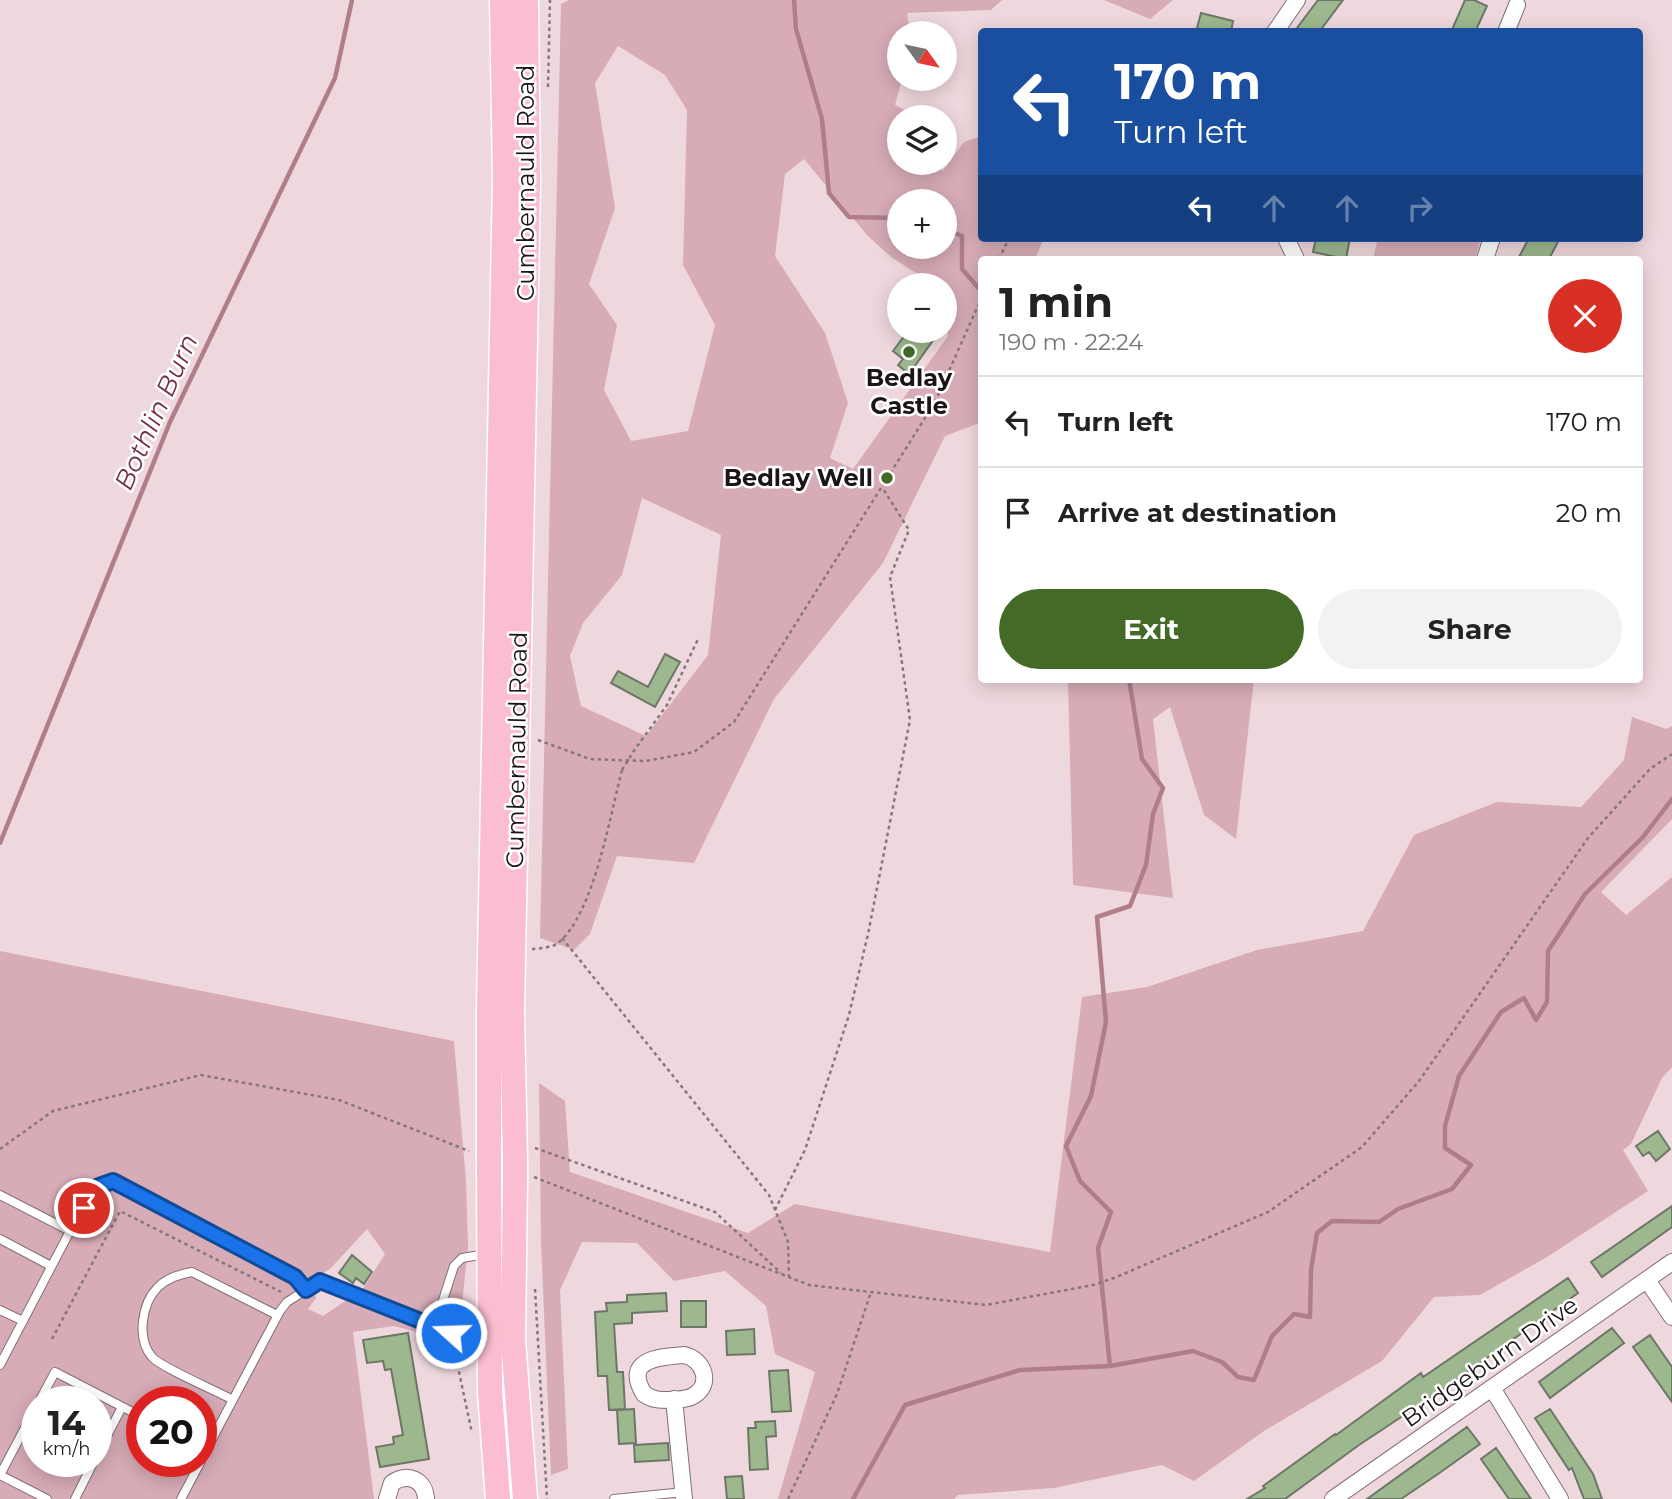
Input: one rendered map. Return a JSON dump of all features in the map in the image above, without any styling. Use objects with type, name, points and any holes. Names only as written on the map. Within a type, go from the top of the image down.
[{"type":"main road","name":"Cumbernauld Road","points":[[498,1499],[490,1392],[486,1159],[505,179],[502,0]]},
{"type":"main road","name":"Cumbernauld Road","points":[[525,1499],[513,1340],[522,1165],[513,950],[528,183],[526,0]]},
{"type":"street","points":[[1278,28],[1297,0]]},
{"type":"street","points":[[1508,28],[1517,5]]},
{"type":"street","name":"Bridgeburn Drive","points":[[1333,1499],[1672,1262]]},
{"type":"street","points":[[1647,1280],[1672,1317]]},
{"type":"street","points":[[1492,1388],[1560,1499]]},
{"type":"street","points":[[674,1399],[684,1496]]},
{"type":"street","points":[[387,1499],[392,1483],[403,1478],[415,1479],[420,1483],[426,1499]]},
{"type":"lane","points":[[0,1365],[70,1231],[99,1186],[113,1181],[295,1277],[306,1290]]},
{"type":"lane","points":[[0,1195],[70,1231]]},
{"type":"lane","points":[[0,1239],[51,1266]]},
{"type":"lane","points":[[434,1328],[454,1266],[462,1258],[489,1253]]},
{"type":"lane","points":[[233,1400],[151,1356],[144,1339],[143,1326],[148,1301],[163,1283],[192,1272],[278,1315]]},
{"type":"lane","points":[[217,1427],[287,1302],[320,1281],[434,1328],[490,1340]]},
{"type":"lane","points":[[0,1310],[23,1321]]},
{"type":"lane","points":[[48,1386],[55,1372],[82,1386]]},
{"type":"lane","points":[[112,1402],[126,1409]]},
{"type":"lane","points":[[112,1426],[122,1407]]},
{"type":"lane","points":[[21,1436],[0,1475],[47,1499]]},
{"type":"lane","points":[[75,1499],[86,1477]]},
{"type":"lane","points":[[181,1499],[193,1477]]},
{"type":"lane","points":[[614,1499],[684,1496]]},
{"type":"path","points":[[535,739],[590,759],[646,761],[694,752],[734,722],[935,402],[978,306]]},
{"type":"path","points":[[775,1210],[805,1150],[849,1015],[868,934],[910,720],[890,577],[909,530],[882,486]]},
{"type":"path","points":[[513,950],[556,945],[574,924],[591,890],[622,770],[667,705],[699,637]]},
{"type":"path","points":[[522,1165],[808,1284],[986,1305],[1093,1285],[1114,1278],[1268,1212],[1362,1147],[1419,1081],[1588,838],[1650,769],[1672,754]]},
{"type":"path","points":[[562,938],[769,1195],[788,1242],[789,1277]]},
{"type":"path","points":[[0,1149],[53,1111],[201,1075],[339,1100],[486,1159]]},
{"type":"path","points":[[522,1165],[580,1166],[715,1212],[783,1275]]},
{"type":"path","points":[[52,1339],[120,1211],[293,1298]]},
{"type":"path","points":[[534,1280],[547,1499]]},
{"type":"path","points":[[788,1499],[837,1394],[871,1292]]},
{"type":"path","points":[[451,1333],[474,1441]]},
{"type":"shaded area","points":[[569,0],[1002,0],[991,10],[907,13],[908,21],[887,21],[887,91],[899,91],[895,105],[887,105],[887,175],[957,175],[957,152],[964,142],[978,137],[978,242],[1042,242],[1036,256],[978,256],[978,424],[945,436],[883,563],[774,699],[694,863],[617,856],[590,934],[574,950],[540,938],[561,4]],"holes":[[[618,46],[665,75],[687,110],[683,265],[715,325],[688,431],[631,441],[604,390],[617,325],[589,284],[615,208],[595,83]],[[804,159],[867,235],[887,253],[887,189],[957,189],[957,259],[894,259],[916,273],[957,273],[957,343],[943,343],[853,469],[830,458],[848,403],[825,333],[775,256],[785,174]],[[642,498],[721,535],[708,655],[646,736],[581,706],[570,656],[583,623],[622,575]]]},
{"type":"shaded area","points":[[1104,0],[1173,0],[1150,19]]},
{"type":"shaded area","points":[[1377,242],[1480,242],[1476,256],[1374,256]]},
{"type":"shaded area","points":[[1068,683],[1254,683],[1236,839],[1204,815],[1170,707],[1153,719],[1173,898],[1073,885]]},
{"type":"shaded area","points":[[1632,717],[1666,729],[1672,726],[1672,819],[1601,892],[1626,915],[1672,877],[1672,1067],[1662,1078],[1631,1144],[1623,1150],[1648,1191],[1547,1257],[1480,1295],[1434,1297],[1382,1361],[1264,1431],[1194,1481],[1162,1465],[1054,1488],[958,1495],[954,1499],[778,1499],[815,1372],[775,1354],[766,1306],[725,1271],[674,1281],[637,1243],[582,1242],[560,1290],[568,1469],[551,1475],[541,1243],[539,1083],[565,1101],[570,1172],[748,1233],[795,1204],[1050,1252],[1082,997],[1147,987],[1257,950],[1363,931],[1414,835],[1497,802],[1581,807],[1624,760]]},
{"type":"shaded area","points":[[0,951],[454,1041],[466,1181],[468,1246],[461,1315],[451,1341],[394,1326],[353,1332],[374,1499],[0,1499]],"holes":[[[367,1229],[385,1254],[363,1289],[323,1316],[308,1309],[316,1298],[312,1279],[330,1269]]]},
{"type":"building","points":[[1318,0],[1343,0],[1322,28],[1297,28]]},
{"type":"building","points":[[1465,0],[1474,0],[1487,6],[1477,28],[1453,28]]},
{"type":"building","points":[[1201,13],[1233,21],[1232,28],[1197,28]]},
{"type":"building","points":[[1315,242],[1349,242],[1347,256],[1313,252]]},
{"type":"building","points":[[1527,242],[1558,242],[1551,256],[1520,256]]},
{"type":"building","points":[[899,343],[931,343],[909,374],[898,365],[903,359],[893,351]]},
{"type":"building","points":[[665,654],[680,662],[655,707],[611,683],[618,671],[648,687]]},
{"type":"building","points":[[1658,1131],[1670,1149],[1656,1161],[1649,1152],[1643,1156],[1636,1146]]},
{"type":"building","points":[[1672,1206],[1672,1227],[1602,1277],[1591,1262]]},
{"type":"building","points":[[352,1255],[372,1272],[364,1284],[356,1278],[353,1283],[339,1273]]},
{"type":"building","points":[[1568,1278],[1578,1293],[1285,1499],[1247,1499],[1421,1373],[1423,1377]]},
{"type":"building","points":[[666,1293],[667,1311],[632,1313],[632,1323],[614,1324],[617,1372],[623,1372],[625,1409],[609,1410],[607,1376],[598,1376],[595,1312],[607,1311],[606,1303],[627,1302],[627,1295]]},
{"type":"building","points":[[681,1301],[706,1301],[706,1327],[681,1327]]},
{"type":"building","points":[[1612,1328],[1624,1343],[1550,1398],[1539,1382]]},
{"type":"building","points":[[754,1329],[755,1354],[727,1355],[726,1331]]},
{"type":"building","points":[[408,1333],[429,1459],[380,1467],[376,1447],[394,1444],[393,1437],[403,1435],[391,1369],[385,1370],[383,1361],[367,1363],[363,1340]]},
{"type":"building","points":[[1650,1335],[1672,1367],[1672,1402],[1633,1347]]},
{"type":"building","points":[[788,1370],[791,1411],[772,1412],[769,1371]]},
{"type":"building","points":[[634,1409],[636,1443],[619,1444],[617,1410]]},
{"type":"building","points":[[1550,1409],[1593,1474],[1602,1499],[1584,1499],[1572,1468],[1569,1470],[1535,1418]]},
{"type":"building","points":[[775,1421],[776,1436],[766,1437],[768,1469],[750,1470],[748,1428],[756,1428],[755,1422]]},
{"type":"building","points":[[1467,1427],[1480,1444],[1401,1499],[1367,1499]]},
{"type":"building","points":[[668,1443],[669,1460],[635,1462],[634,1445]]},
{"type":"building","points":[[1496,1448],[1531,1499],[1509,1499],[1481,1459]]},
{"type":"building","points":[[742,1476],[744,1499],[727,1499],[725,1477]]},
{"type":"waterway","name":"Bothlin Burn","points":[[0,843],[170,422],[335,78],[352,0]]},
{"type":"waterway","name":"Bothlin Burn","points":[[794,0],[796,29],[822,119],[829,193],[849,217],[887,218]]},
{"type":"waterway","name":"Bothlin Burn","points":[[957,234],[962,236],[962,269],[978,287]]},
{"type":"waterway","name":"Bothlin Burn","points":[[1110,1366],[1098,1248],[1111,1212],[1080,1181],[1066,1146],[1091,1096],[1106,1022],[1097,917],[1130,906],[1146,865],[1153,814],[1163,788],[1142,759],[1130,683]]},
{"type":"waterway","name":"Bothlin Burn","points":[[853,1499],[905,1405],[1020,1370],[1110,1366],[1193,1351],[1222,1362],[1238,1377],[1254,1380],[1272,1336],[1294,1314],[1310,1317],[1311,1270],[1317,1233],[1332,1221],[1379,1222],[1398,1209],[1452,1189],[1471,1165],[1445,1148],[1445,1126],[1459,1076],[1501,1012],[1524,998],[1536,1020],[1547,1002],[1548,951],[1585,894],[1643,837],[1672,799]]},
{"type":"place","name":"Bedlay Castle","points":[[909,352]]},
{"type":"place","name":"Bedlay Well","points":[[887,478]]},
{"type":"route","points":[[84,1208],[99,1186],[113,1181],[295,1277],[306,1290],[320,1281],[451,1333]]}]
